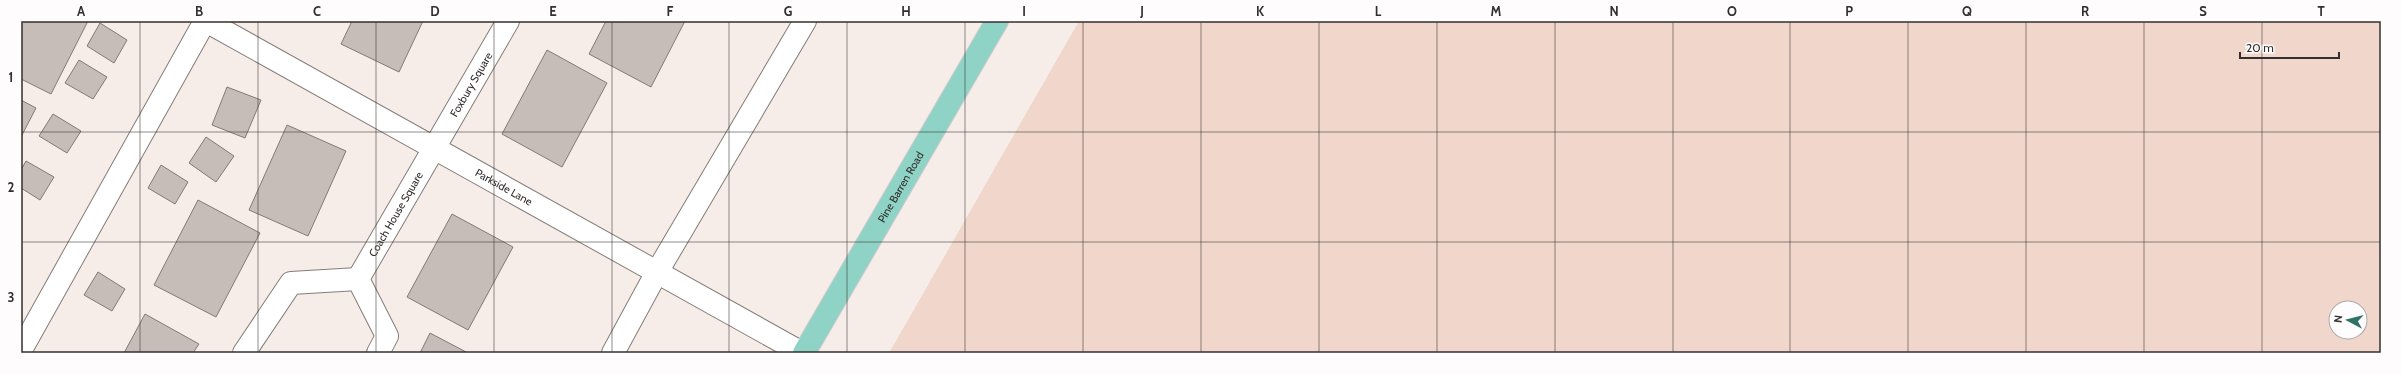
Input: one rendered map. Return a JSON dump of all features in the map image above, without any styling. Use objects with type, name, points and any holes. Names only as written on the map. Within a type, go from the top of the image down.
[{"type":"main road","name":"Pine Barren Road","points":[[803,353],[996,21]]},
{"type":"street","name":"Parkside Lane","points":[[205,21],[803,353]]},
{"type":"street","points":[[21,350],[205,21]]},
{"type":"street","name":"Foxbury Square","points":[[434,148],[508,21]]},
{"type":"street","points":[[613,353],[657,272],[805,21]]},
{"type":"street","name":"Coach House Square","points":[[358,279],[434,148]]},
{"type":"street","points":[[244,353],[291,283],[358,279],[387,336],[378,353]]},
{"type":"shaded area","points":[[1079,21],[2381,21],[2381,353],[889,353]]},
{"type":"building","points":[[21,21],[88,21],[51,94],[21,79]]},
{"type":"building","points":[[352,21],[423,21],[399,72],[341,44]]},
{"type":"building","points":[[606,21],[685,21],[651,87],[589,54]]},
{"type":"building","points":[[100,23],[127,40],[114,63],[87,46]]},
{"type":"building","points":[[547,50],[607,83],[562,167],[502,134]]},
{"type":"building","points":[[79,60],[107,77],[93,99],[65,83]]},
{"type":"building","points":[[227,87],[261,100],[245,138],[212,125]]},
{"type":"building","points":[[21,100],[36,108],[21,137]]},
{"type":"building","points":[[53,114],[81,131],[67,153],[39,136]]},
{"type":"building","points":[[287,125],[346,151],[308,236],[249,210]]},
{"type":"building","points":[[206,137],[234,156],[216,182],[189,163]]},
{"type":"building","points":[[26,161],[54,177],[40,200],[21,188],[21,170]]},
{"type":"building","points":[[161,165],[188,182],[175,204],[148,188]]},
{"type":"building","points":[[198,200],[260,233],[216,317],[154,285]]},
{"type":"building","points":[[452,214],[513,247],[468,330],[407,297]]},
{"type":"building","points":[[98,272],[125,289],[112,311],[84,295]]},
{"type":"building","points":[[145,314],[199,344],[193,353],[124,353]]},
{"type":"building","points":[[430,333],[468,353],[420,353]]}]
